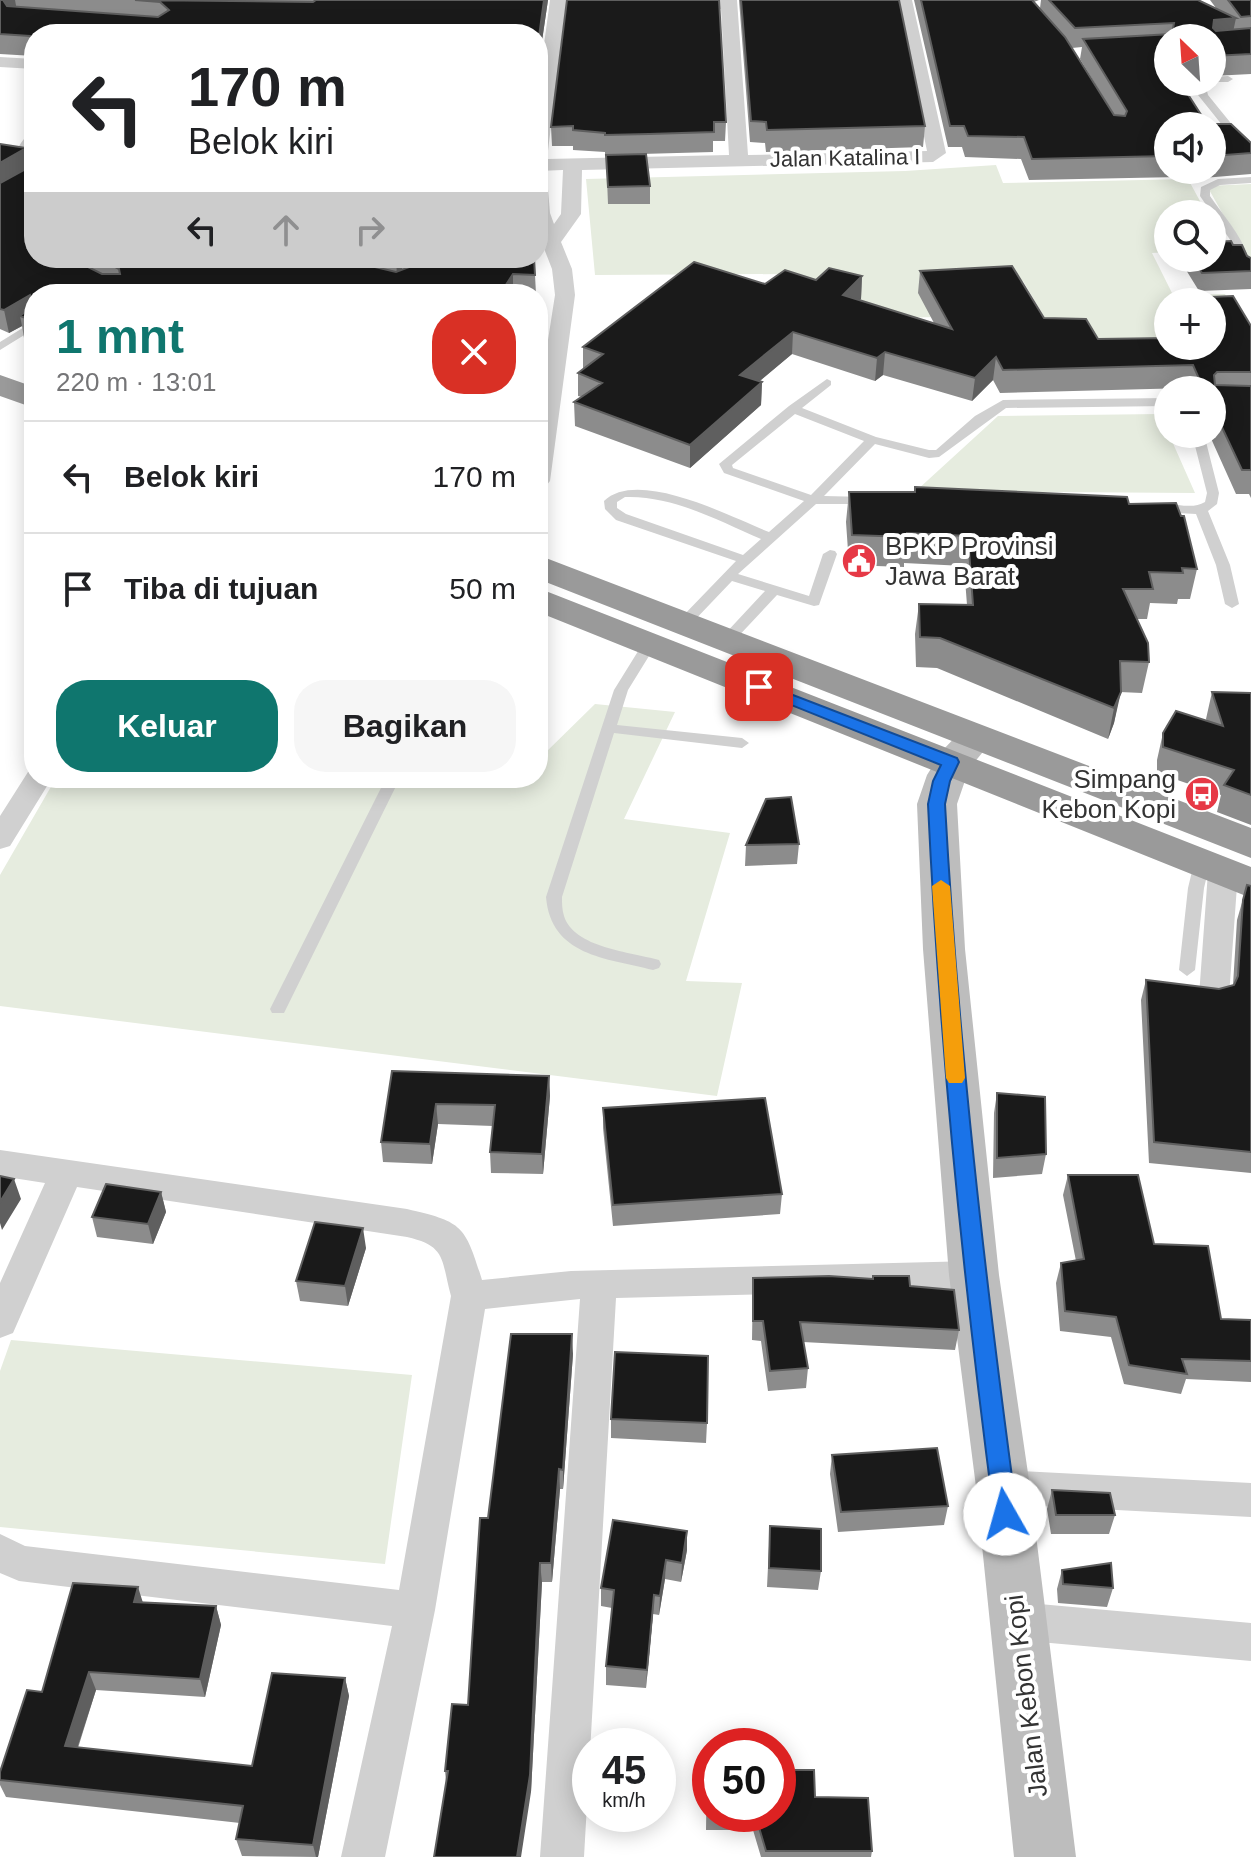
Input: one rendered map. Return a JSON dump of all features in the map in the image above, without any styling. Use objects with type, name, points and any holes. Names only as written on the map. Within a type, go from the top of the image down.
[{"type":"highway","points":[[0,355],[23,384]]},
{"type":"highway","points":[[548,570],[728,639],[964,750],[1232,865]]},
{"type":"highway","points":[[548,603],[650,643],[964,750]]},
{"type":"main road","name":"Jalan Kebon Kopi","points":[[964,750],[941,781],[937,819],[944,949],[974,1275],[1003,1487],[1045,1857]]},
{"type":"street","name":"Jalan Katalina I","points":[[739,160],[936,155],[904,0]]},
{"type":"street","points":[[548,162],[739,160],[730,2],[667,5]]},
{"type":"street","points":[[548,82],[558,3],[620,5]]},
{"type":"street","points":[[0,62],[24,63]]},
{"type":"street","points":[[552,241],[571,214],[573,163]]},
{"type":"street","points":[[548,232],[562,269],[565,295],[548,412]]},
{"type":"street","points":[[0,838],[32,788]]},
{"type":"street","points":[[1214,996],[1232,865]]},
{"type":"street","points":[[0,1163],[407,1223],[441,1231],[454,1245],[469,1296],[415,1610],[363,1857]]},
{"type":"street","points":[[0,1323],[66,1174]]},
{"type":"street","points":[[469,1296],[599,1285],[974,1275]]},
{"type":"street","points":[[562,1857],[599,1285]]},
{"type":"street","points":[[1003,1487],[1251,1500]]},
{"type":"street","points":[[0,1552],[19,1563],[415,1610]]},
{"type":"street","points":[[1017,1621],[1251,1642]]},
{"type":"lane","points":[[1204,96],[1251,154]]},
{"type":"lane","points":[[1251,180],[1218,182],[1205,189],[1205,196],[1238,244],[1251,273]]},
{"type":"lane","points":[[0,347],[24,331]]},
{"type":"lane","points":[[827,383],[725,464],[728,470],[813,500],[874,501]]},
{"type":"lane","points":[[793,409],[872,440],[929,454],[939,453],[979,419],[1003,404],[1154,402]]},
{"type":"lane","points":[[685,622],[745,560],[813,500],[872,440]]},
{"type":"lane","points":[[1142,507],[1201,510],[1211,504],[1213,493],[1202,448]]},
{"type":"lane","points":[[745,560],[621,517],[611,509],[610,501],[622,492],[652,492],[771,538]]},
{"type":"lane","points":[[1201,510],[1223,565],[1232,604]]},
{"type":"lane","points":[[730,576],[814,602],[830,554]]},
{"type":"lane","points":[[728,639],[774,590]]},
{"type":"lane","points":[[650,643],[621,690],[554,897],[557,920],[568,935],[583,944],[653,964]]},
{"type":"lane","points":[[607,728],[742,743]]},
{"type":"lane","points":[[278,1009],[388,788]]},
{"type":"lane","points":[[1187,970],[1196,888],[1232,865]]},
{"type":"shaded area","points":[[996,165],[1003,183],[1154,180],[1154,184],[1191,184],[1199,200],[1154,200],[1154,272],[1162,272],[1170,288],[1154,288],[1154,347],[1064,350],[1023,281],[926,287],[937,317],[893,318],[786,274],[595,275],[586,179],[905,171]]},
{"type":"shaded area","points":[[1251,184],[1251,264],[1226,220],[1226,200],[1215,200],[1207,186]]},
{"type":"shaded area","points":[[1226,296],[1237,315],[1226,309]]},
{"type":"shaded area","points":[[1154,414],[1154,448],[1175,448],[1195,493],[916,491],[998,416]]},
{"type":"shaded area","points":[[595,704],[675,712],[624,819],[730,833],[686,981],[742,983],[717,1096],[0,1006],[0,875],[50,788],[548,788],[548,750]]},
{"type":"shaded area","points":[[11,1340],[412,1375],[385,1564],[0,1527],[0,1371]]},
{"type":"building","points":[[0,0],[7,6],[158,17],[169,10],[160,2],[135,0],[544,0],[541,24],[24,24],[24,36],[0,34]]},
{"type":"building","points":[[567,0],[719,0],[726,122],[714,122],[714,132],[649,134],[605,135],[573,130],[573,126],[551,127]]},
{"type":"building","points":[[741,0],[899,0],[925,126],[767,130],[766,122],[751,121]]},
{"type":"building","points":[[921,0],[1032,0],[1065,37],[1114,115],[1125,116],[1127,111],[1083,39],[1154,35],[1154,96],[1189,96],[1199,112],[1154,112],[1154,156],[1032,159],[1024,137],[968,136],[964,126],[950,126]]},
{"type":"building","points":[[1049,0],[1198,0],[1236,18],[1214,20],[1214,24],[1075,28]]},
{"type":"building","points":[[1228,0],[1251,0],[1251,16],[1241,17]]},
{"type":"building","points":[[1251,28],[1251,54],[1226,55],[1226,30]]},
{"type":"building","points":[[1226,124],[1231,124],[1251,143],[1251,153],[1226,155]]},
{"type":"building","points":[[0,144],[24,148],[24,149],[0,163]]},
{"type":"building","points":[[646,154],[650,186],[608,187],[606,155]]},
{"type":"building","points":[[24,170],[24,268],[90,268],[102,274],[120,274],[117,268],[379,268],[396,272],[407,268],[535,268],[535,275],[513,274],[506,284],[24,284],[24,298],[4,310],[0,309],[0,183]]},
{"type":"building","points":[[1226,241],[1242,245],[1251,258],[1251,271],[1202,273],[1226,272]]},
{"type":"building","points":[[694,262],[765,284],[785,270],[816,280],[829,268],[862,276],[843,295],[952,329],[920,271],[1012,266],[1044,318],[1086,319],[1098,339],[1154,338],[1154,360],[1226,360],[1226,296],[1233,296],[1251,326],[1251,372],[1217,372],[1214,376],[1198,376],[1193,365],[1003,370],[996,357],[975,378],[885,352],[877,358],[793,332],[740,375],[762,382],[690,445],[574,402],[602,383],[578,373],[603,354],[583,347]]},
{"type":"building","points":[[1226,385],[1251,386],[1251,470],[1242,470],[1226,436]]},
{"type":"building","points":[[915,487],[1127,497],[1129,504],[1176,503],[1181,516],[1184,516],[1197,569],[1182,568],[1183,573],[1149,572],[1153,589],[1123,589],[1148,643],[1149,662],[1120,661],[1121,692],[1114,708],[940,638],[920,637],[919,604],[973,605],[968,536],[907,533],[907,537],[852,535],[849,492],[915,492]]},
{"type":"building","points":[[1212,692],[1251,693],[1251,795],[1224,785],[1234,770],[1163,747],[1163,733],[1176,711],[1223,726]]},
{"type":"building","points":[[791,797],[799,844],[746,845],[766,799]]},
{"type":"building","points":[[1247,885],[1251,886],[1251,1152],[1154,1142],[1146,980],[1219,989],[1234,985],[1238,976],[1243,900]]},
{"type":"building","points":[[392,1071],[549,1076],[542,1154],[490,1152],[495,1105],[436,1104],[430,1144],[381,1142]]},
{"type":"building","points":[[997,1093],[1045,1097],[1046,1154],[997,1158]]},
{"type":"building","points":[[765,1098],[782,1194],[613,1205],[603,1108]]},
{"type":"building","points":[[1068,1175],[1138,1175],[1154,1244],[1208,1246],[1221,1319],[1251,1320],[1251,1361],[1182,1359],[1187,1374],[1129,1365],[1116,1317],[1065,1311],[1061,1263],[1084,1259]]},
{"type":"building","points":[[0,1176],[14,1179],[0,1202]]},
{"type":"building","points":[[106,1184],[161,1192],[148,1224],[92,1217]]},
{"type":"building","points":[[315,1222],[363,1228],[345,1286],[296,1281]]},
{"type":"building","points":[[829,1276],[873,1279],[873,1276],[909,1276],[910,1286],[954,1290],[959,1330],[800,1322],[808,1368],[770,1371],[763,1321],[753,1321],[753,1278]]},
{"type":"building","points":[[511,1334],[572,1334],[563,1470],[559,1469],[551,1563],[540,1563],[530,1775],[517,1857],[434,1857],[448,1771],[445,1771],[452,1704],[468,1705],[480,1518],[488,1518]]},
{"type":"building","points":[[615,1352],[708,1356],[707,1423],[611,1419]]},
{"type":"building","points":[[937,1448],[948,1506],[841,1512],[832,1455]]},
{"type":"building","points":[[1052,1490],[1110,1493],[1115,1515],[1056,1515]]},
{"type":"building","points":[[613,1520],[687,1531],[682,1563],[666,1560],[660,1596],[654,1595],[647,1670],[606,1666],[614,1590],[601,1588]]},
{"type":"building","points":[[770,1526],[821,1529],[821,1571],[769,1568]]},
{"type":"building","points":[[1111,1563],[1113,1588],[1063,1584],[1062,1570]]},
{"type":"building","points":[[73,1583],[138,1587],[134,1602],[216,1606],[200,1679],[89,1672],[65,1746],[252,1766],[272,1673],[345,1678],[313,1845],[236,1839],[243,1806],[0,1780],[27,1690],[42,1692]]},
{"type":"building","points":[[796,1770],[814,1770],[815,1797],[868,1798],[872,1851],[766,1851],[760,1832],[796,1832]]},
{"type":"slow traffic","points":[[941,886],[956,1078]]},
{"type":"place","name":"BPKP Provinsi Jawa Barat","points":[[859,561]]},
{"type":"place","name":"Simpang Kebon Kopi","points":[[1202,794]]},
{"type":"route","points":[[759,687],[951,762],[941,781],[937,804],[944,949],[974,1275],[1005,1514]]}]
